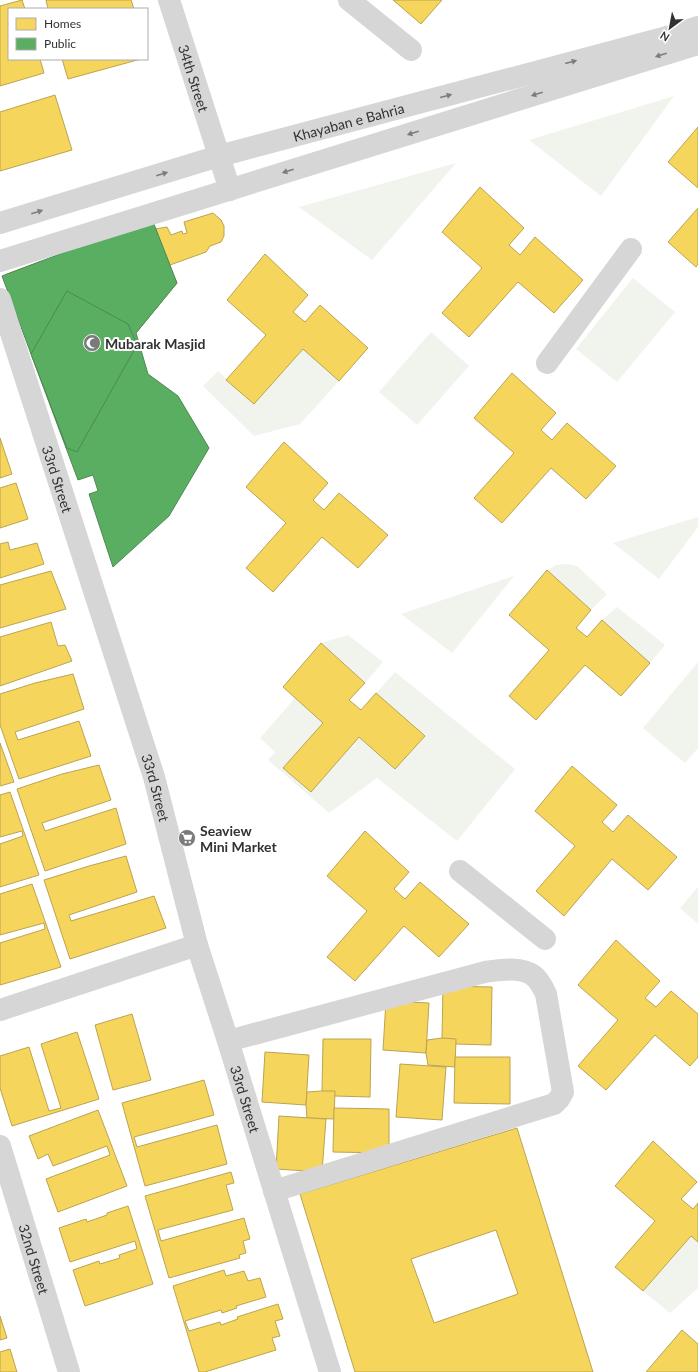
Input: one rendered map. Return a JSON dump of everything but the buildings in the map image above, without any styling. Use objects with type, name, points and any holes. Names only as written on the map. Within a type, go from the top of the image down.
[{"type":"street","name":"34th Street","points":[[169,0],[230,190]]},
{"type":"street","points":[[350,0],[411,50]]},
{"type":"street","name":"Khayaban e Bahria","points":[[0,223],[219,156],[663,38],[698,27]]},
{"type":"street","points":[[0,261],[698,44]]},
{"type":"street","points":[[547,363],[631,249]]},
{"type":"street","name":"33rd Street","points":[[0,299],[154,777],[197,945],[330,1372]]},
{"type":"street","points":[[460,871],[545,939]]},
{"type":"street","points":[[0,1010],[197,945]]},
{"type":"street","points":[[228,1041],[485,972],[505,969],[533,975],[540,982],[546,994],[563,1092],[554,1104],[274,1192]]},
{"type":"street","name":"32nd Street","points":[[0,1146],[69,1372]]},
{"type":"shaded area","points":[[674,96],[601,196],[529,140]]},
{"type":"shaded area","points":[[456,163],[372,260],[299,207]]},
{"type":"shaded area","points":[[633,278],[675,312],[617,382],[576,349]]},
{"type":"shaded area","points":[[431,332],[469,366],[417,425],[379,392]]},
{"type":"shaded area","points":[[303,349],[339,381],[300,424],[254,436],[203,386],[218,371],[254,404]]},
{"type":"shaded area","points":[[698,517],[698,527],[659,579],[613,543]]},
{"type":"shaded area","points":[[568,564],[577,566],[607,594],[591,610],[547,570],[556,565]]},
{"type":"shaded area","points":[[514,576],[452,653],[401,614]]},
{"type":"shaded area","points":[[617,607],[665,645],[650,663],[602,620]]},
{"type":"shaded area","points":[[348,635],[383,662],[365,683],[321,643]]},
{"type":"shaded area","points":[[698,662],[698,748],[685,763],[643,728]]},
{"type":"shaded area","points":[[395,672],[515,769],[457,841],[377,778],[329,813],[268,760],[275,752],[260,738],[295,698],[323,723],[283,768],[310,792],[359,737],[425,736],[376,693]]},
{"type":"shaded area","points":[[698,887],[698,924],[680,908]]},
{"type":"shaded area","points":[[691,1236],[698,1242],[698,1288],[670,1313],[643,1291]]},
{"type":"place","name":"Mubarak Masjid","points":[[92,343]]},
{"type":"place","name":"Seaview Mini Market","points":[[187,838]]}]
